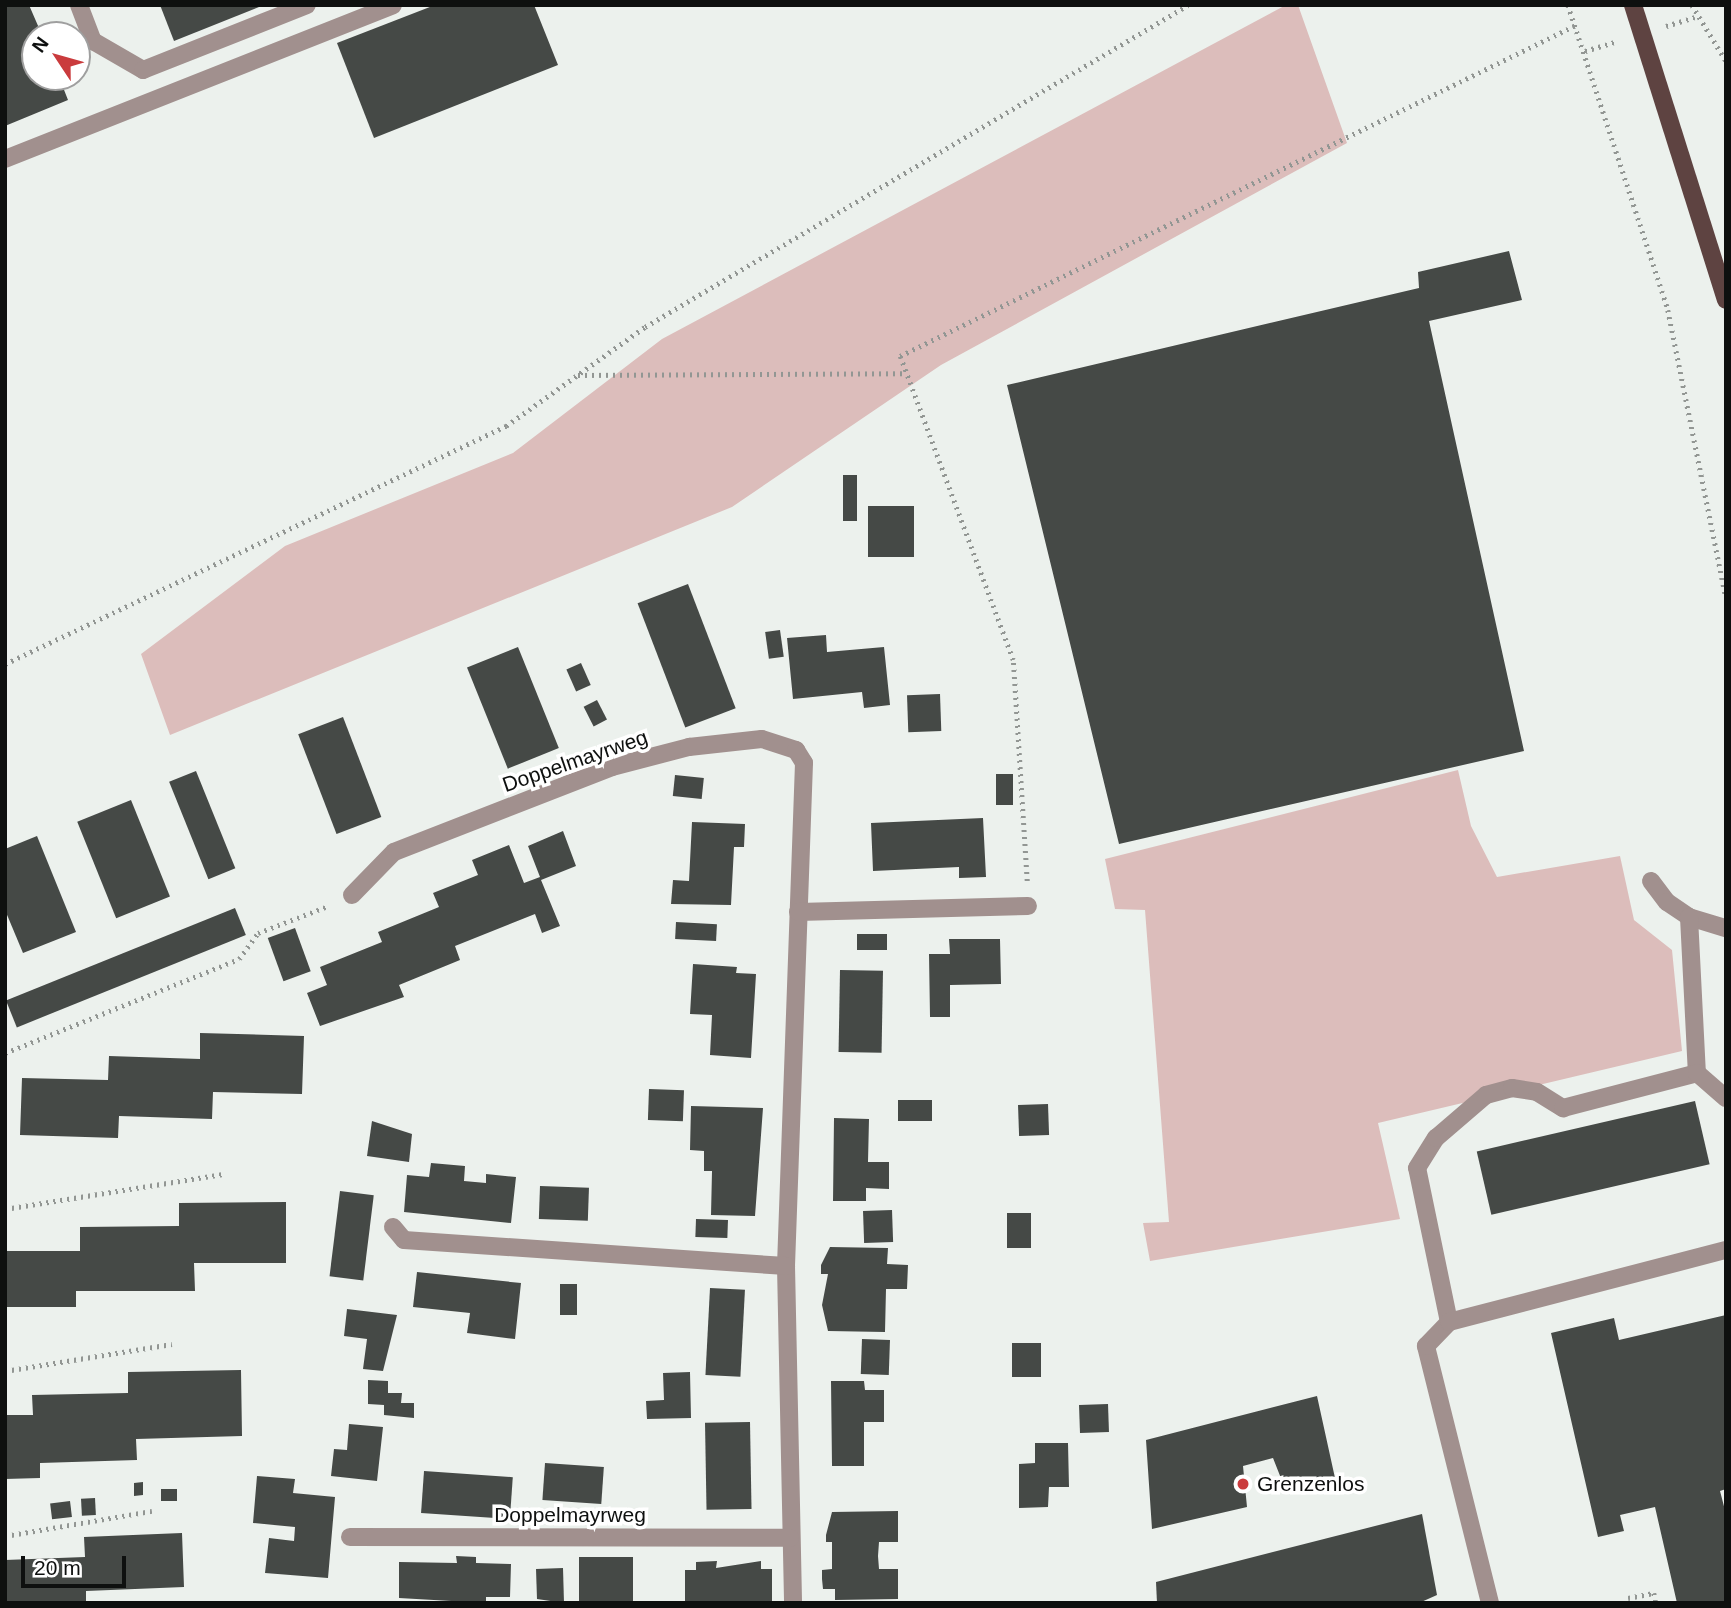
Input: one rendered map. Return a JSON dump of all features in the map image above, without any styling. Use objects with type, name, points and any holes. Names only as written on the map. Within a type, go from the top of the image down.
[{"type":"main road","points":[[1633,5],[1726,300]]},
{"type":"street","points":[[79,5],[93,41],[143,69],[307,5]]},
{"type":"street","points":[[5,159],[393,5]]},
{"type":"street","name":"Doppelmayrweg","points":[[352,895],[394,852],[612,767],[689,747],[762,738],[796,750],[804,763],[786,1266],[793,1603]]},
{"type":"street","points":[[1651,881],[1667,902],[1689,917],[1726,928]]},
{"type":"street","points":[[798,912],[1028,906]]},
{"type":"street","points":[[1689,917],[1697,1073],[1726,1098]]},
{"type":"street","points":[[1448,1322],[1417,1168],[1436,1138],[1486,1095],[1512,1088],[1537,1093],[1563,1108],[1697,1073]]},
{"type":"street","points":[[393,1227],[404,1240],[786,1266]]},
{"type":"street","points":[[1490,1603],[1426,1346],[1448,1322],[1726,1250]]},
{"type":"street","name":"Doppelmayrweg","points":[[350,1537],[790,1538]]},
{"type":"path","points":[[5,664],[506,426],[645,327],[1188,5]]},
{"type":"path","points":[[1568,5],[1668,310],[1726,597]]},
{"type":"path","points":[[1692,5],[1726,61]]},
{"type":"path","points":[[1028,906],[1013,660],[900,356],[1576,24]]},
{"type":"path","points":[[577,375],[906,373]]},
{"type":"path","points":[[5,1053],[239,959],[258,933],[352,895]]},
{"type":"path","points":[[5,1209],[223,1174]]},
{"type":"path","points":[[5,1371],[172,1344]]},
{"type":"path","points":[[5,1536],[152,1511]]},
{"type":"path","points":[[1628,1598],[1654,1593],[1657,1603]]},
{"type":"shaded area","points":[[1286,5],[1298,5],[1347,143],[941,365],[732,507],[170,735],[141,654],[285,546],[513,453],[662,339]]},
{"type":"shaded area","points":[[1458,770],[1471,826],[1497,877],[1620,856],[1634,920],[1672,950],[1682,1051],[1378,1123],[1400,1219],[1150,1261],[1143,1223],[1169,1222],[1145,910],[1115,909],[1105,859]]},
{"type":"building","points":[[5,5],[29,5],[36,21],[21,21],[21,91],[64,91],[68,100],[5,126]]},
{"type":"building","points":[[160,5],[264,5],[174,41]]},
{"type":"building","points":[[435,5],[534,5],[558,65],[374,138],[337,43]]},
{"type":"building","points":[[1509,251],[1522,300],[1429,321],[1524,751],[1119,844],[1007,385],[1419,288],[1418,272]]},
{"type":"building","points":[[843,475],[857,475],[857,521],[843,521]]},
{"type":"building","points":[[868,506],[914,506],[914,557],[868,557]]},
{"type":"building","points":[[688,584],[736,708],[685,728],[638,603]]},
{"type":"building","points":[[780,630],[784,657],[769,659],[765,632]]},
{"type":"building","points":[[826,635],[827,652],[884,647],[890,705],[864,708],[862,692],[793,699],[787,638]]},
{"type":"building","points":[[518,647],[559,748],[508,769],[467,668]]},
{"type":"building","points":[[581,663],[591,685],[576,691],[566,670]]},
{"type":"building","points":[[940,694],[941,731],[908,732],[907,695]]},
{"type":"building","points":[[597,700],[607,720],[594,726],[584,707]]},
{"type":"building","points":[[343,717],[381,817],[337,834],[298,734]]},
{"type":"building","points":[[196,771],[235,868],[208,879],[169,782]]},
{"type":"building","points":[[996,774],[1013,774],[1013,805],[996,805]]},
{"type":"building","points":[[675,775],[704,778],[702,799],[673,796]]},
{"type":"building","points":[[131,800],[170,896],[116,918],[77,822]]},
{"type":"building","points":[[983,818],[986,877],[959,878],[959,867],[873,871],[871,823]]},
{"type":"building","points":[[692,822],[745,824],[744,847],[734,847],[731,905],[671,904],[673,880],[689,881]]},
{"type":"building","points":[[563,831],[576,866],[541,880],[560,926],[542,933],[535,914],[455,946],[460,960],[399,985],[404,997],[320,1026],[307,993],[327,985],[320,967],[382,942],[378,932],[439,907],[433,893],[478,875],[472,860],[509,845],[524,883],[540,877],[528,846]]},
{"type":"building","points":[[37,836],[76,932],[23,953],[5,910],[5,849]]},
{"type":"building","points":[[235,908],[246,935],[17,1027],[6,1001]]},
{"type":"building","points":[[676,922],[717,924],[716,941],[675,939]]},
{"type":"building","points":[[295,928],[311,971],[283,981],[268,938]]},
{"type":"building","points":[[857,934],[887,934],[887,950],[857,950]]},
{"type":"building","points":[[949,939],[1000,939],[1001,984],[950,985],[950,1017],[930,1017],[929,954],[950,954]]},
{"type":"building","points":[[693,964],[737,967],[736,973],[756,974],[751,1058],[710,1055],[712,1015],[690,1014]]},
{"type":"building","points":[[840,970],[883,971],[882,1053],[839,1052]]},
{"type":"building","points":[[200,1033],[304,1036],[302,1094],[213,1092],[212,1119],[119,1116],[118,1138],[20,1135],[22,1078],[108,1080],[109,1056],[200,1059]]},
{"type":"building","points":[[649,1089],[684,1090],[683,1121],[648,1120]]},
{"type":"building","points":[[898,1100],[932,1100],[932,1121],[898,1121]]},
{"type":"building","points":[[1695,1101],[1710,1164],[1491,1215],[1477,1151]]},
{"type":"building","points":[[1048,1104],[1049,1135],[1019,1136],[1018,1105]]},
{"type":"building","points":[[691,1106],[763,1108],[755,1216],[711,1215],[712,1171],[704,1171],[704,1151],[690,1150]]},
{"type":"building","points":[[834,1118],[869,1119],[868,1162],[889,1162],[889,1189],[866,1188],[866,1201],[833,1201]]},
{"type":"building","points":[[372,1121],[412,1134],[409,1162],[367,1156]]},
{"type":"building","points":[[431,1163],[465,1166],[464,1181],[486,1183],[486,1174],[516,1177],[511,1223],[404,1212],[407,1175],[429,1177]]},
{"type":"building","points":[[540,1186],[589,1188],[588,1221],[539,1219]]},
{"type":"building","points":[[340,1191],[374,1195],[363,1281],[330,1276]]},
{"type":"building","points":[[286,1202],[286,1263],[194,1263],[195,1291],[76,1291],[76,1307],[5,1307],[5,1251],[80,1251],[80,1227],[179,1226],[179,1203]]},
{"type":"building","points":[[892,1210],[893,1242],[864,1243],[863,1211]]},
{"type":"building","points":[[1007,1213],[1031,1213],[1031,1248],[1007,1248]]},
{"type":"building","points":[[696,1219],[728,1220],[727,1238],[695,1237]]},
{"type":"building","points":[[830,1247],[888,1248],[887,1264],[908,1265],[907,1289],[886,1289],[885,1332],[828,1331],[822,1305],[828,1274],[821,1274],[821,1265]]},
{"type":"building","points":[[417,1272],[521,1283],[515,1339],[467,1333],[470,1313],[413,1307]]},
{"type":"building","points":[[560,1284],[577,1284],[577,1315],[560,1315]]},
{"type":"building","points":[[710,1288],[745,1290],[740,1377],[705,1375]]},
{"type":"building","points":[[347,1309],[397,1315],[383,1371],[363,1369],[367,1339],[344,1336]]},
{"type":"building","points":[[1726,1315],[1726,1489],[1720,1491],[1726,1514],[1726,1603],[1677,1603],[1655,1507],[1620,1515],[1624,1531],[1598,1537],[1551,1333],[1614,1318],[1619,1340]]},
{"type":"building","points":[[862,1339],[890,1340],[889,1375],[861,1374]]},
{"type":"building","points":[[1012,1343],[1041,1343],[1041,1377],[1012,1377]]},
{"type":"building","points":[[241,1370],[242,1436],[136,1439],[137,1460],[40,1463],[40,1478],[5,1479],[5,1415],[33,1415],[32,1395],[128,1393],[128,1372]]},
{"type":"building","points":[[690,1372],[691,1418],[647,1419],[646,1401],[664,1400],[663,1373]]},
{"type":"building","points":[[368,1380],[388,1381],[388,1393],[402,1393],[401,1403],[414,1403],[414,1418],[384,1415],[384,1405],[368,1404]]},
{"type":"building","points":[[831,1381],[864,1381],[865,1390],[884,1390],[884,1422],[864,1422],[864,1466],[832,1466]]},
{"type":"building","name":"Grenzenlos","points":[[1317,1396],[1335,1478],[1286,1491],[1273,1458],[1243,1466],[1247,1507],[1152,1529],[1146,1440]]},
{"type":"building","points":[[1108,1404],[1109,1432],[1080,1433],[1079,1405]]},
{"type":"building","points":[[750,1422],[752,1509],[707,1510],[705,1423]]},
{"type":"building","points":[[349,1424],[383,1427],[377,1481],[331,1476],[334,1449],[347,1450]]},
{"type":"building","points":[[1035,1443],[1068,1443],[1069,1487],[1049,1487],[1048,1507],[1019,1508],[1019,1464],[1035,1463]]},
{"type":"building","points":[[545,1463],[604,1467],[601,1504],[542,1500]]},
{"type":"building","points":[[424,1471],[513,1477],[510,1519],[421,1513]]},
{"type":"building","points":[[257,1476],[295,1479],[293,1493],[335,1497],[328,1578],[265,1573],[269,1538],[294,1541],[295,1527],[253,1523]]},
{"type":"building","points":[[143,1482],[143,1495],[134,1496],[134,1483]]},
{"type":"building","points":[[161,1489],[177,1489],[177,1501],[161,1501]]},
{"type":"building","points":[[95,1498],[96,1515],[82,1516],[81,1499]]},
{"type":"building","points":[[70,1501],[72,1517],[52,1519],[50,1503]]},
{"type":"building","points":[[898,1511],[898,1542],[879,1542],[878,1556],[879,1569],[898,1569],[898,1599],[835,1600],[835,1589],[823,1589],[822,1579],[822,1570],[832,1569],[832,1542],[826,1542],[826,1535],[832,1512]]},
{"type":"building","points":[[1422,1514],[1437,1595],[1419,1603],[1157,1603],[1156,1582]]},
{"type":"building","points":[[182,1533],[184,1587],[86,1591],[86,1603],[5,1603],[5,1560],[85,1557],[84,1537]]},
{"type":"building","points":[[456,1556],[476,1557],[476,1563],[511,1564],[510,1597],[486,1597],[486,1603],[399,1598],[399,1562],[457,1563]]},
{"type":"building","points":[[579,1557],[633,1557],[633,1603],[579,1603]]},
{"type":"building","points":[[717,1561],[716,1568],[761,1561],[761,1569],[772,1569],[772,1603],[685,1602],[685,1570],[696,1570],[696,1562]]},
{"type":"building","points":[[563,1568],[564,1603],[537,1599],[536,1569]]},
{"type":"place","name":"Grenzenlos","points":[[1243,1484]]}]
